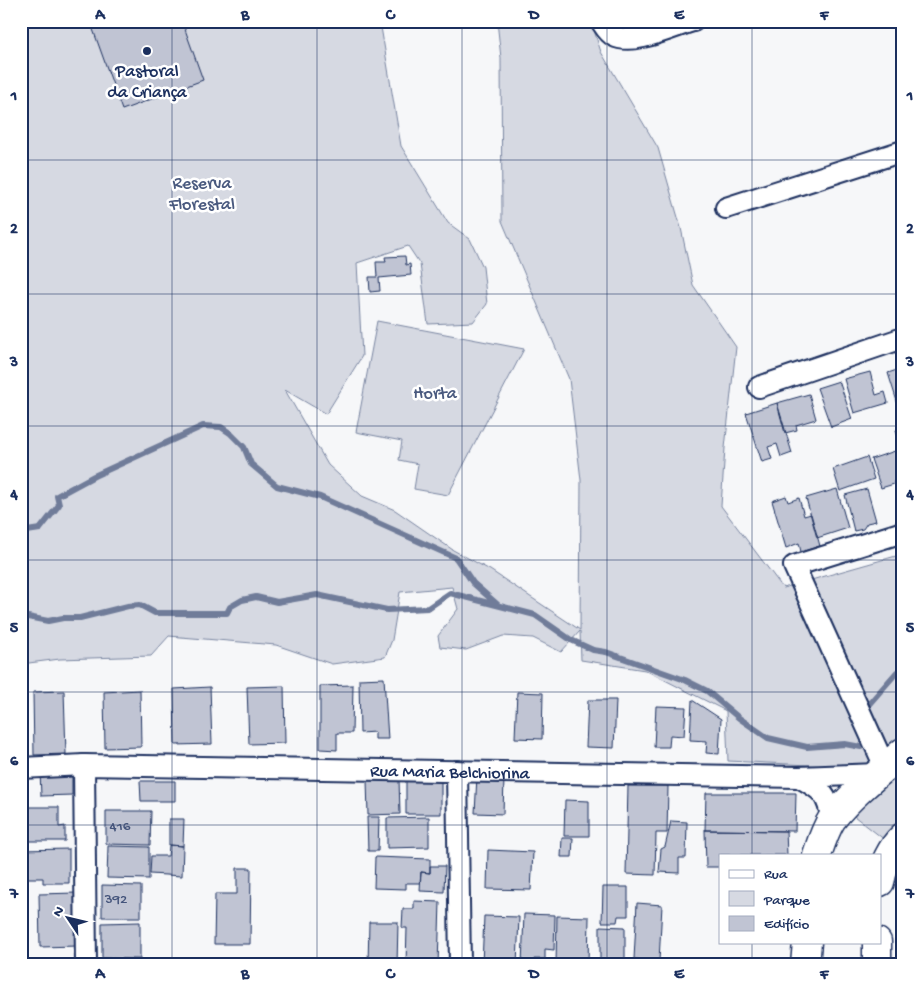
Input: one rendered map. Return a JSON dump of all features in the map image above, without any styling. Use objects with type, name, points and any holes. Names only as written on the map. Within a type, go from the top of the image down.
[{"type":"main road","points":[[816,854],[832,820],[848,802],[889,764]]},
{"type":"main road","points":[[882,870],[903,837]]},
{"type":"main road","points":[[806,965],[807,944]]},
{"type":"main road","points":[[877,944],[877,965]]},
{"type":"street","points":[[601,21],[606,30],[615,36],[625,39],[638,38],[693,21]]},
{"type":"street","points":[[726,208],[903,151]]},
{"type":"street","points":[[759,387],[903,338]]},
{"type":"street","points":[[889,764],[794,566],[903,532]]},
{"type":"street","name":"Rua Maria Belchiorina","points":[[21,768],[84,765],[799,777],[889,764]]},
{"type":"street","points":[[84,765],[86,965]]},
{"type":"street","points":[[457,771],[460,965]]},
{"type":"street","points":[[799,777],[815,786],[823,794],[829,804],[832,820]]},
{"type":"green space","name":"Reserva Florestal","points":[[21,21],[380,21],[401,146],[448,223],[470,239],[483,267],[487,304],[473,322],[428,324],[420,264],[408,246],[357,263],[362,356],[326,414],[285,390],[328,465],[362,496],[395,510],[453,550],[490,570],[580,630],[581,480],[569,379],[502,221],[501,58],[497,21],[591,21],[601,52],[658,148],[681,228],[693,285],[736,347],[721,506],[783,588],[903,554],[903,740],[871,768],[728,761],[726,711],[645,670],[581,660],[580,631],[561,652],[533,638],[503,636],[466,650],[440,647],[438,636],[458,609],[452,587],[400,592],[392,640],[385,657],[332,664],[276,645],[169,636],[151,656],[60,659],[21,664]]},
{"type":"green space","name":"Horta","points":[[377,321],[524,349],[448,495],[414,489],[418,464],[399,460],[402,441],[356,432]]},
{"type":"green space","points":[[903,773],[903,822],[885,840],[850,813]]},
{"type":"building","name":"Pastoral da Criança","points":[[90,21],[182,21],[203,80],[122,110]]},
{"type":"building","points":[[405,256],[406,265],[410,264],[411,275],[379,278],[380,291],[370,292],[369,277],[377,277],[376,262],[386,262],[385,257]]},
{"type":"building","points":[[903,368],[903,411],[900,411],[888,373]]},
{"type":"building","points":[[870,372],[876,395],[885,392],[888,403],[854,413],[844,379]]},
{"type":"building","points":[[839,381],[852,419],[831,427],[817,388]]},
{"type":"building","points":[[809,394],[816,419],[796,425],[797,430],[785,433],[777,403]]},
{"type":"building","points":[[777,403],[792,453],[781,457],[777,444],[768,447],[772,459],[762,462],[746,413]]},
{"type":"building","points":[[903,428],[903,445],[900,445],[896,430]]},
{"type":"building","points":[[901,449],[903,455],[903,478],[894,481],[894,484],[881,488],[871,459]]},
{"type":"building","points":[[867,457],[874,479],[840,491],[833,469]]},
{"type":"building","points":[[837,489],[848,528],[817,538],[806,498]]},
{"type":"building","points":[[867,489],[876,521],[867,523],[863,529],[854,531],[845,495]]},
{"type":"building","points":[[786,496],[788,502],[799,498],[804,516],[811,514],[820,546],[801,552],[799,543],[786,548],[772,501]]},
{"type":"building","points":[[384,678],[388,739],[375,739],[375,732],[360,733],[359,679]]},
{"type":"building","points":[[353,685],[352,733],[337,733],[337,750],[320,749],[320,686]]},
{"type":"building","points":[[284,686],[285,743],[249,744],[247,687]]},
{"type":"building","points":[[210,687],[212,744],[175,745],[174,689]]},
{"type":"building","points":[[140,690],[141,747],[105,748],[104,692]]},
{"type":"building","points":[[64,691],[66,754],[34,755],[33,692]]},
{"type":"building","points":[[517,692],[543,693],[542,739],[515,738]]},
{"type":"building","points":[[588,700],[616,700],[614,748],[586,747]]},
{"type":"building","points":[[692,700],[721,719],[719,754],[706,753],[707,741],[690,740]]},
{"type":"building","points":[[656,706],[686,707],[684,736],[670,735],[669,747],[654,747]]},
{"type":"building","points":[[72,770],[72,795],[41,796],[40,771]]},
{"type":"building","points":[[477,776],[504,778],[503,814],[475,813]]},
{"type":"building","points":[[441,778],[441,814],[406,814],[406,779]]},
{"type":"building","points":[[399,779],[400,814],[368,815],[367,780]]},
{"type":"building","points":[[140,781],[175,781],[175,801],[141,801]]},
{"type":"building","points":[[628,786],[668,786],[667,833],[656,833],[655,875],[626,874]]},
{"type":"building","points":[[706,793],[796,793],[795,831],[705,830]]},
{"type":"building","points":[[565,800],[589,801],[589,836],[564,836]]},
{"type":"building","points":[[21,807],[59,807],[59,827],[65,826],[65,841],[21,841]]},
{"type":"building","points":[[106,811],[151,811],[150,845],[106,844]]},
{"type":"building","points":[[367,817],[379,817],[378,851],[368,851]]},
{"type":"building","points":[[429,817],[429,847],[387,848],[387,818]]},
{"type":"building","points":[[169,819],[184,819],[183,846],[169,845]]},
{"type":"building","points":[[671,821],[687,822],[686,858],[679,858],[679,873],[659,872],[661,849],[665,847]]},
{"type":"building","points":[[705,830],[786,831],[787,854],[719,854],[719,867],[706,867]]},
{"type":"building","points":[[562,838],[573,838],[572,857],[561,857]]},
{"type":"building","points":[[169,845],[183,846],[182,876],[150,874],[151,856],[168,856]]},
{"type":"building","points":[[108,846],[149,847],[149,879],[107,878]]},
{"type":"building","points":[[69,849],[69,883],[43,883],[43,878],[21,878],[21,850]]},
{"type":"building","points":[[488,850],[533,852],[531,890],[487,889]]},
{"type":"building","points":[[375,857],[430,859],[430,873],[421,872],[420,883],[406,883],[406,889],[374,888]]},
{"type":"building","points":[[430,866],[445,866],[444,892],[420,891],[421,872],[430,873]]},
{"type":"building","points":[[237,868],[251,868],[250,944],[214,944],[215,894],[237,894]]},
{"type":"building","points":[[102,885],[141,886],[141,917],[102,917]]},
{"type":"building","points":[[603,887],[628,887],[628,916],[618,916],[617,922],[602,922]]},
{"type":"building","points":[[76,893],[77,946],[40,947],[39,894]]},
{"type":"building","points":[[21,899],[26,899],[26,952],[21,952]]},
{"type":"building","points":[[414,901],[440,902],[438,965],[406,964],[407,928],[402,928],[403,909],[414,909]]},
{"type":"building","points":[[637,903],[662,905],[659,961],[634,959]]},
{"type":"building","points":[[524,914],[555,915],[554,950],[545,949],[545,959],[534,959],[534,965],[522,965]]},
{"type":"building","points":[[484,916],[519,917],[517,965],[482,965]]},
{"type":"building","points":[[557,916],[589,917],[588,965],[556,965]]},
{"type":"building","points":[[140,922],[140,959],[102,958],[102,923]]},
{"type":"building","points":[[369,922],[398,922],[397,965],[368,965]]},
{"type":"building","points":[[600,926],[625,927],[625,965],[600,965]]},
{"type":"waterway","points":[[21,537],[27,531],[40,529],[59,505],[57,496],[94,476],[203,426],[221,427],[244,447],[251,464],[277,486],[320,497],[456,558],[473,583],[498,605]]},
{"type":"waterway","points":[[21,618],[28,617],[48,621],[63,618],[80,618],[128,606],[140,605],[155,613],[227,613],[230,607],[242,600],[256,597],[277,602],[317,595],[387,610],[428,608],[450,593],[535,615],[571,640],[593,650],[606,652],[685,680],[707,691],[739,718],[768,738],[807,747],[845,744],[861,747]]},
{"type":"waterway","points":[[869,704],[897,672],[903,668]]},
{"type":"place","name":"Pastoral da Criança","points":[[147,51]]}]
